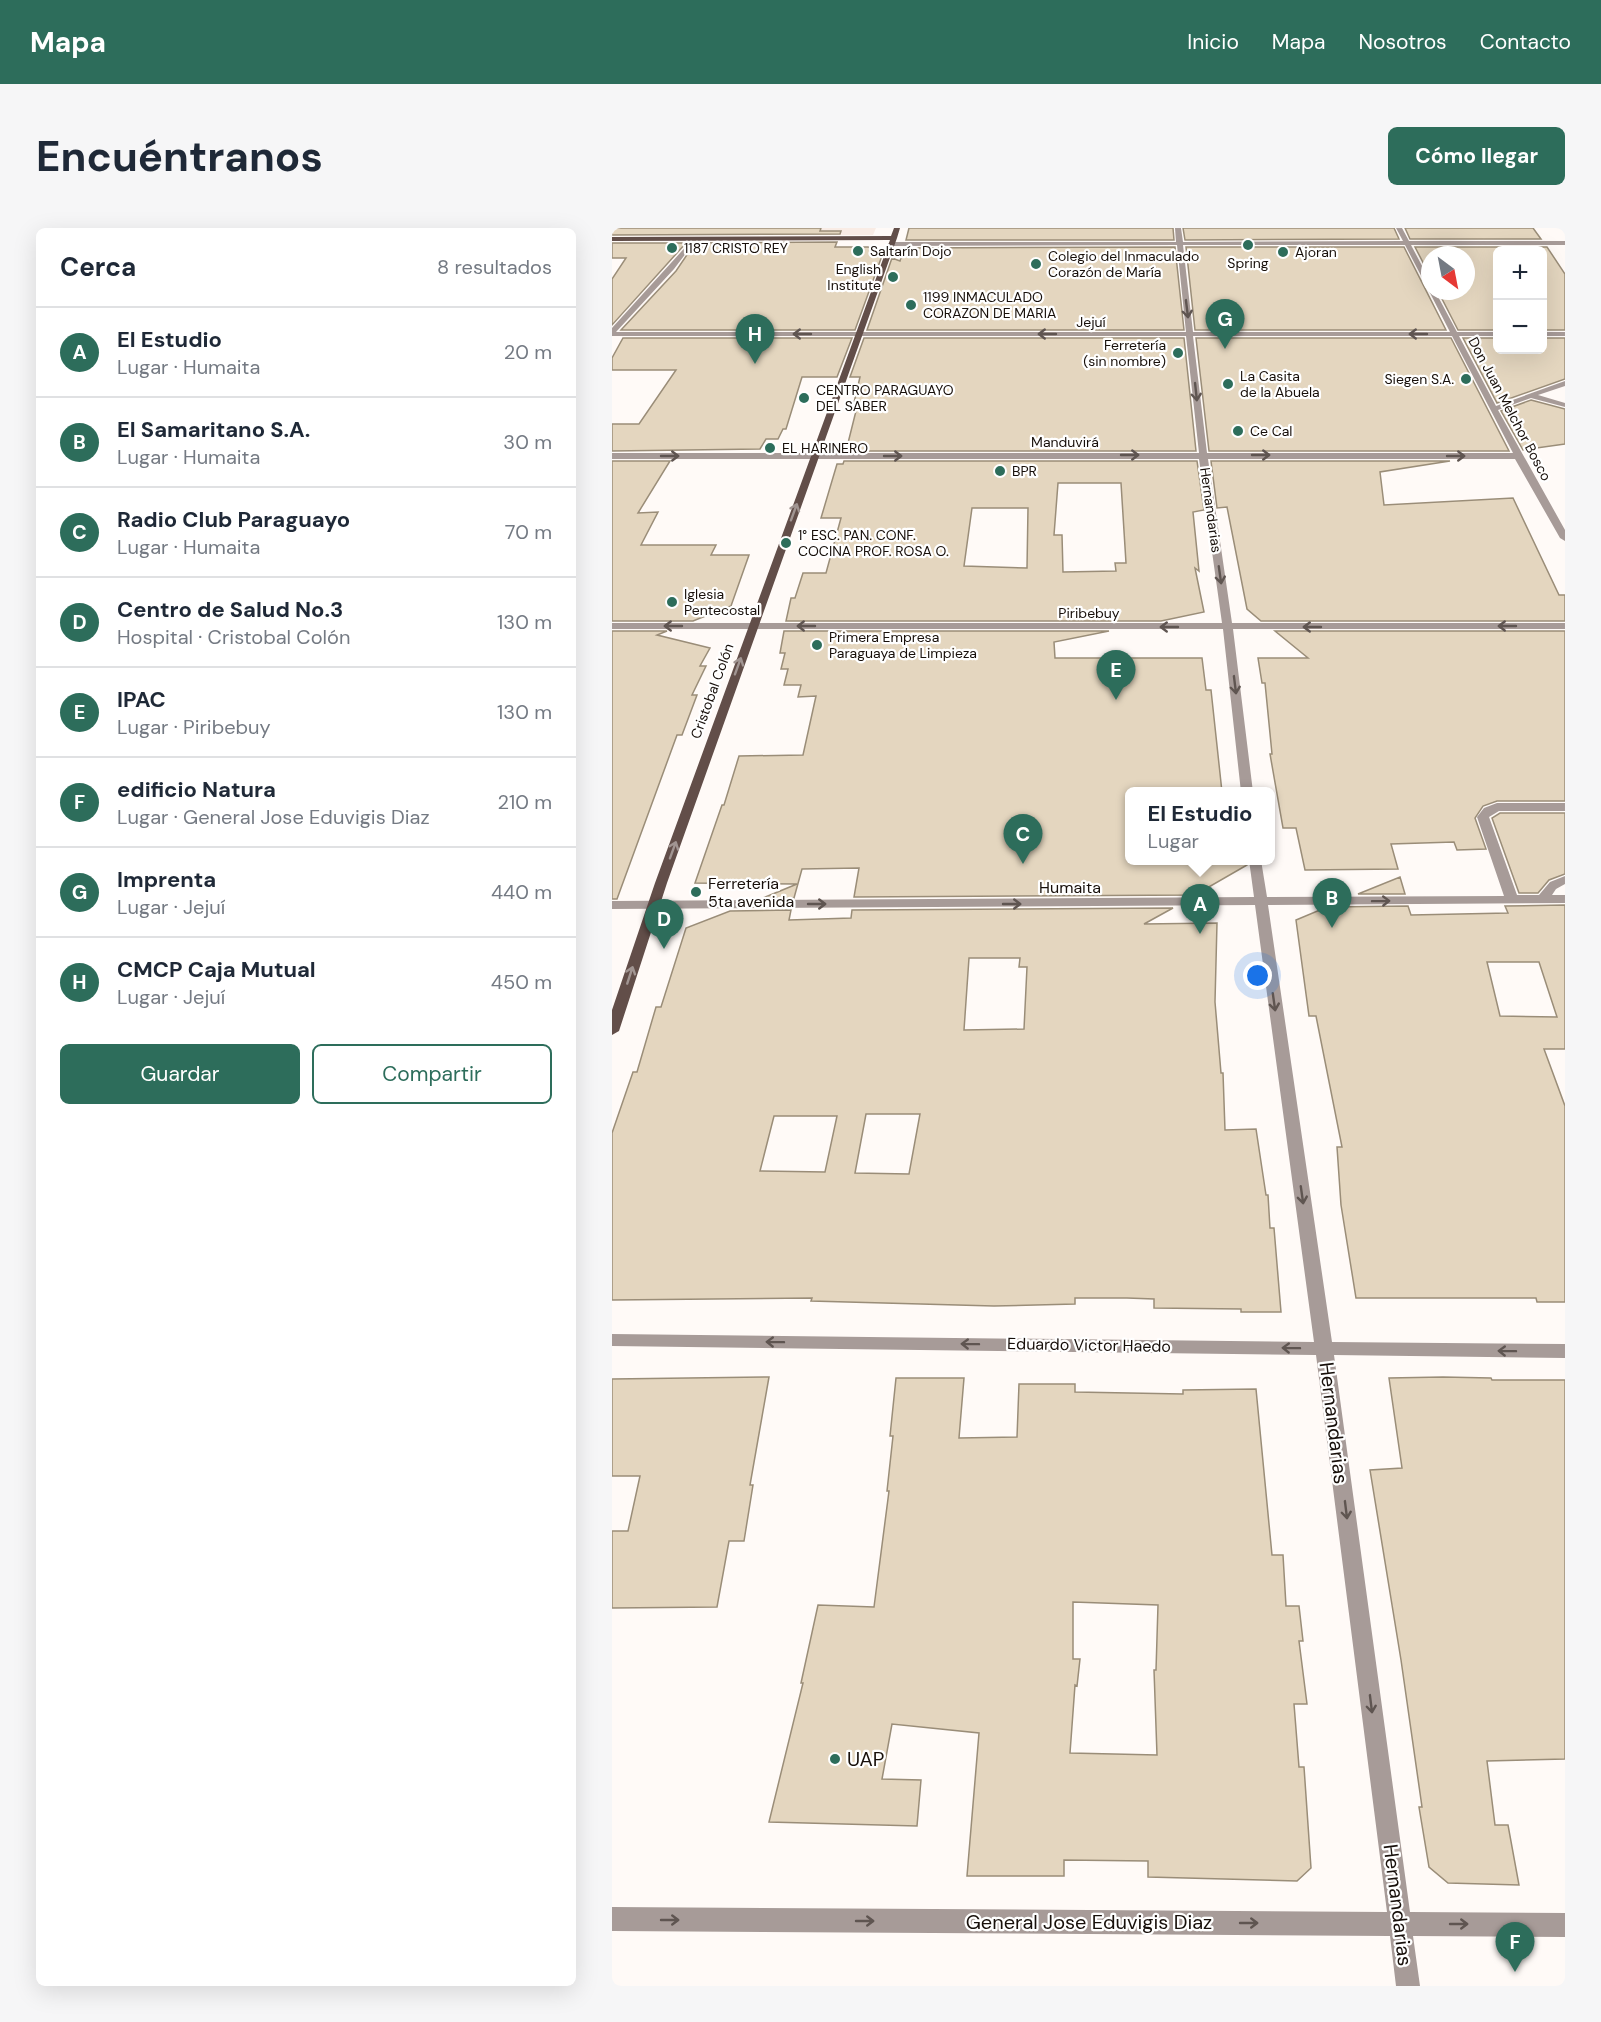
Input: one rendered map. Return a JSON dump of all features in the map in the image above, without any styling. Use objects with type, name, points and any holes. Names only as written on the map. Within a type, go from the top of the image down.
[{"type":"main road","name":"Cristobal Colón","points":[[612,1031],[653,905],[752,626],[897,228]]},
{"type":"main road","points":[[612,239],[892,241]]},
{"type":"main road","points":[[612,244],[892,241]]},
{"type":"street","name":"Hernandarias","points":[[1178,228],[1203,455],[1228,627],[1246,787]]},
{"type":"street","name":"Don Juan Melchor Bosco","points":[[1399,228],[1421,270]]},
{"type":"street","points":[[892,241],[1565,243]]},
{"type":"street","points":[[612,333],[629,311],[662,279],[690,244]]},
{"type":"street","name":"Don Juan Melchor Bosco","points":[[1437,300],[1518,456],[1565,538]]},
{"type":"street","name":"Jejuí","points":[[612,333],[1493,334]]},
{"type":"street","points":[[1547,334],[1565,334]]},
{"type":"street","points":[[1494,410],[1565,383]]},
{"type":"street","points":[[1531,396],[1565,405]]},
{"type":"street","name":"Manduvirá","points":[[612,456],[1518,456]]},
{"type":"street","name":"Piribebuy","points":[[612,626],[1565,626]]},
{"type":"street","points":[[1512,900],[1484,817],[1488,811],[1497,807],[1565,807]]},
{"type":"street","name":"Hernandarias","points":[[1255,865],[1324,1348],[1408,1986]]},
{"type":"street","points":[[1544,899],[1548,889],[1556,882],[1565,880]]},
{"type":"street","name":"Humaita","points":[[612,905],[1260,903],[1565,899]]},
{"type":"street","name":"Eduardo Victor Haedo","points":[[612,1340],[1565,1351]]},
{"type":"street","name":"General Jose Eduvigis Diaz","points":[[612,1919],[1565,1924]]},
{"type":"shaded area","points":[[612,228],[876,228],[873,235],[612,235]]},
{"type":"building","points":[[612,228],[821,228],[820,231],[841,231],[840,234],[612,235]]},
{"type":"building","points":[[909,228],[1173,228],[1174,240],[906,240]]},
{"type":"building","points":[[1183,228],[1394,228],[1399,239],[1185,240]]},
{"type":"building","points":[[1405,228],[1533,228],[1541,239],[1410,239]]},
{"type":"building","points":[[837,242],[835,247],[868,247],[883,253],[855,330],[621,330],[676,271],[695,243]]},
{"type":"building","points":[[612,243],[686,243],[612,325],[612,279],[626,258],[612,258]]},
{"type":"building","points":[[1175,247],[1184,330],[867,330],[892,258],[900,261],[904,248]]},
{"type":"building","points":[[1186,247],[1404,247],[1421,281],[1421,300],[1431,300],[1446,330],[1195,330]]},
{"type":"building","points":[[1415,247],[1421,247],[1421,259]]},
{"type":"building","points":[[1475,247],[1493,247],[1493,330],[1458,330],[1443,300],[1475,300]]},
{"type":"building","points":[[1547,247],[1565,274],[1565,330],[1547,330]]},
{"type":"building","points":[[623,338],[852,338],[837,377],[802,377],[786,429],[783,429],[778,439],[766,439],[760,449],[612,451],[612,424],[639,424],[676,370],[612,370],[612,358]]},
{"type":"building","points":[[864,338],[1184,338],[1196,451],[846,451],[856,411],[852,411],[860,377],[850,377]]},
{"type":"building","points":[[1196,338],[1451,338],[1509,451],[1209,451]]},
{"type":"building","points":[[1463,338],[1493,338],[1493,354],[1547,354],[1547,338],[1565,338],[1565,379],[1497,403]]},
{"type":"building","points":[[1531,400],[1565,409],[1565,444],[1523,450],[1501,411]]},
{"type":"building","points":[[612,461],[670,461],[638,513],[658,512],[641,545],[716,545],[711,555],[749,555],[731,606],[693,621],[612,621]]},
{"type":"building","points":[[844,461],[1197,461],[1204,510],[1193,512],[1199,571],[1195,568],[1204,612],[1161,621],[786,621],[791,598],[795,598],[803,573],[826,573],[841,518],[821,518],[837,464],[843,464]],"holes":[[[1058,483],[1121,483],[1126,563],[1115,563],[1116,571],[1063,572],[1062,535],[1054,535]],[[972,508],[1028,508],[1027,568],[964,566]]]},
{"type":"building","points":[[1211,461],[1450,461],[1380,472],[1384,505],[1513,498],[1559,595],[1565,595],[1565,621],[1261,621],[1247,609],[1227,507],[1217,508]]},
{"type":"building","points":[[612,631],[667,631],[657,635],[710,648],[700,666],[706,666],[692,695],[697,695],[682,735],[677,735],[617,899],[612,899]]},
{"type":"building","points":[[784,631],[1109,631],[1054,642],[1055,658],[1202,658],[1206,690],[1211,690],[1221,787],[1125,787],[1125,865],[1247,865],[1195,895],[854,897],[859,868],[802,869],[794,898],[763,898],[797,884],[695,883],[722,805],[724,805],[739,756],[803,755],[816,696],[798,697],[801,685],[784,685],[788,669],[781,669],[785,653],[780,653]]},
{"type":"building","points":[[1275,631],[1565,631],[1565,801],[1497,801],[1483,806],[1475,818],[1486,849],[1457,850],[1454,842],[1391,844],[1398,869],[1305,870],[1296,828],[1283,828],[1270,754],[1272,754],[1265,683],[1262,683],[1258,658],[1308,658]]},
{"type":"building","points":[[1500,813],[1565,813],[1565,874],[1549,880],[1538,893],[1519,893],[1492,818]]},
{"type":"building","points":[[1400,877],[1405,894],[1358,894]]},
{"type":"building","points":[[1565,905],[1565,1049],[1544,1049],[1565,1106],[1565,1302],[1537,1302],[1536,1298],[1356,1298],[1341,1205],[1337,1147],[1342,1147],[1316,1016],[1309,1016],[1296,920],[1327,907],[1408,906],[1411,915],[1508,913],[1505,906]],"holes":[[[1487,962],[1539,962],[1557,1017],[1500,1016]]]},
{"type":"building","points":[[1173,908],[1144,924],[1217,923],[1215,1002],[1221,1073],[1223,1073],[1225,1130],[1256,1129],[1266,1195],[1268,1195],[1270,1228],[1274,1228],[1281,1312],[1154,1308],[1154,1299],[1127,1298],[1075,1298],[1075,1304],[994,1306],[811,1301],[812,1298],[612,1300],[612,1133],[633,1072],[637,1072],[656,1007],[661,1007],[686,928],[730,911],[791,910],[789,920],[851,918],[852,910]],"holes":[[[969,958],[1020,958],[1019,967],[1027,967],[1024,1029],[964,1030]],[[866,1114],[920,1114],[909,1174],[855,1173]],[[774,1116],[837,1116],[825,1172],[760,1171]]]},
{"type":"building","points":[[769,1377],[750,1485],[753,1485],[744,1541],[729,1541],[717,1607],[612,1608],[612,1531],[628,1531],[640,1476],[612,1476],[612,1379]]},
{"type":"building","points":[[896,1378],[964,1378],[959,1438],[1017,1437],[1019,1384],[1075,1384],[1075,1392],[1183,1394],[1183,1390],[1256,1389],[1272,1555],[1283,1555],[1286,1606],[1299,1606],[1303,1641],[1299,1641],[1307,1704],[1294,1704],[1299,1767],[1304,1767],[1311,1868],[1297,1881],[1148,1877],[1148,1861],[1064,1860],[1064,1876],[967,1876],[979,1733],[892,1724],[882,1779],[921,1780],[917,1826],[769,1822],[803,1683],[801,1683],[818,1605],[874,1607],[889,1491],[887,1491],[893,1436],[890,1436]],"holes":[[[1073,1602],[1158,1605],[1156,1670],[1154,1670],[1157,1755],[1070,1753],[1075,1685],[1077,1686],[1080,1659],[1073,1659]]]},
{"type":"building","points":[[1389,1378],[1565,1380],[1565,1759],[1487,1761],[1495,1825],[1508,1825],[1519,1885],[1448,1883],[1429,1867],[1419,1807],[1422,1807],[1401,1660],[1370,1470],[1402,1468]]},
{"type":"place","name":"Spring","points":[[1248,245]]},
{"type":"place","name":"1187 CRISTO REY","points":[[672,248]]},
{"type":"place","name":"Saltarín Dojo","points":[[858,251]]},
{"type":"place","name":"Ajoran","points":[[1283,252]]},
{"type":"place","name":"Colegio del Inmaculado Corazón de María","points":[[1036,264]]},
{"type":"place","name":"English Institute","points":[[893,277]]},
{"type":"place","name":"1199 INMACULADO CORAZON DE MARIA","points":[[911,305]]},
{"type":"place","name":"Imprenta","points":[[1225,349]]},
{"type":"place","name":"Ferretería (sin nombre)","points":[[1178,353]]},
{"type":"place","name":"CMCP Caja Mutual","points":[[755,364]]},
{"type":"place","name":"Siegen S.A.","points":[[1466,379]]},
{"type":"place","name":"La Casita de la Abuela","points":[[1228,384]]},
{"type":"place","name":"CENTRO PARAGUAYO DEL SABER","points":[[804,398]]},
{"type":"place","name":"Ce Cal","points":[[1238,431]]},
{"type":"place","name":"EL HARINERO","points":[[770,448]]},
{"type":"place","name":"BPR","points":[[1000,471]]},
{"type":"place","name":"1° ESC. PAN. CONF. COCINA PROF. ROSA O.","points":[[786,543]]},
{"type":"place","name":"Iglesia Pentecostal","points":[[672,602]]},
{"type":"place","name":"Primera Empresa Paraguaya de Limpieza","points":[[817,645]]},
{"type":"place","name":"IPAC","points":[[1116,700]]},
{"type":"place","name":"Radio Club Paraguayo","points":[[1023,864]]},
{"type":"place","name":"Ferretería 5ta avenida","points":[[696,892]]},
{"type":"place","name":"El Samaritano S.A.","points":[[1332,928]]},
{"type":"place","name":"El Estudio","points":[[1200,934]]},
{"type":"place","name":"Centro de Salud No.3","points":[[664,949]]},
{"type":"place","name":"UAP","points":[[835,1759]]},
{"type":"place","name":"edificio Natura","points":[[1515,1972]]}]
